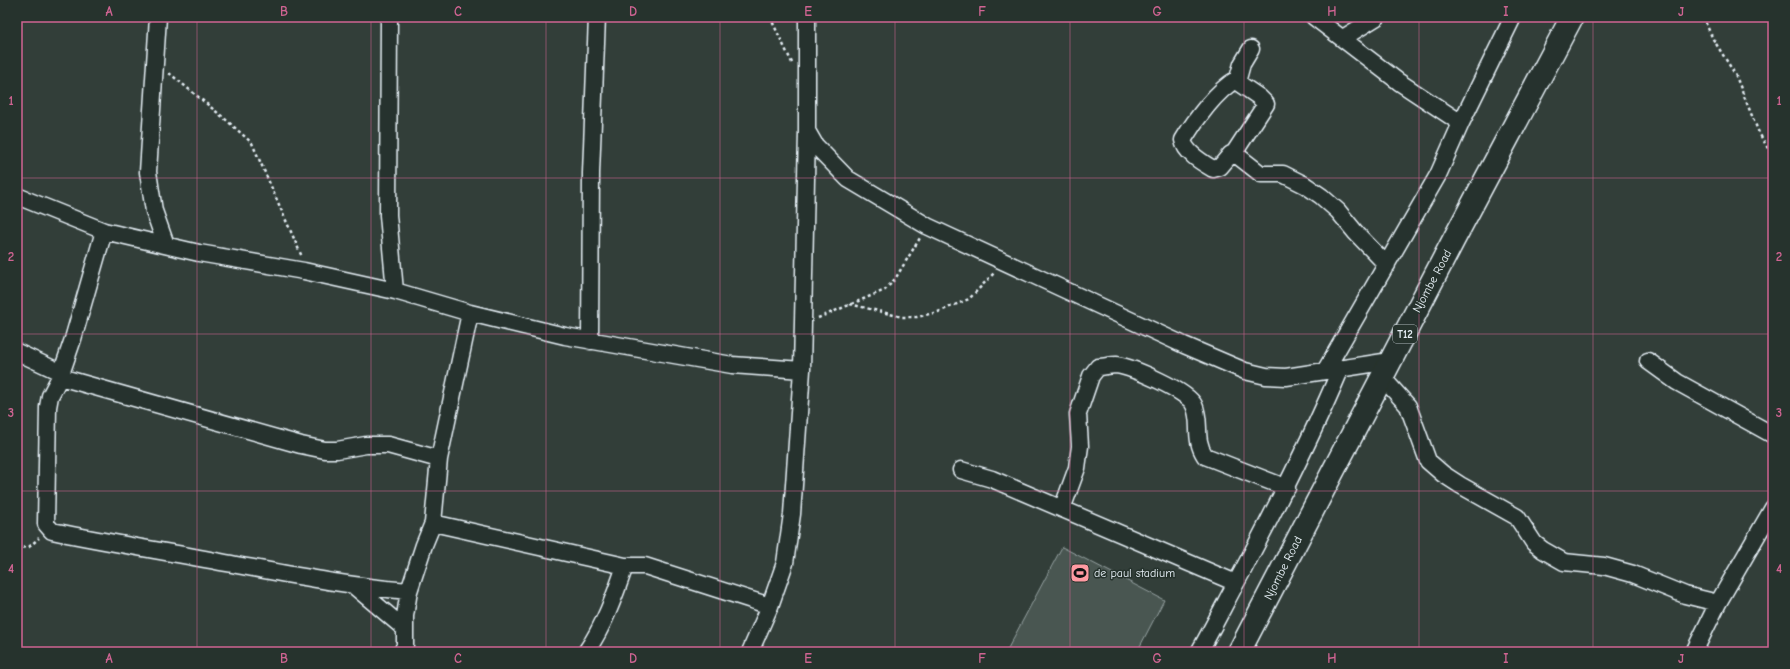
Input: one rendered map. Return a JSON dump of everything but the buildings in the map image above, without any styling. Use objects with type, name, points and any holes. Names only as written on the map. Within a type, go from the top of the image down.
[{"type":"highway","name":"Njombe Road","points":[[1239,652],[1386,369],[1572,17]]},
{"type":"street","points":[[158,17],[148,172],[154,211],[166,245]]},
{"type":"street","points":[[389,17],[388,215],[395,291]]},
{"type":"street","points":[[590,341],[591,173],[597,17]]},
{"type":"street","points":[[750,652],[770,606],[785,562],[792,514],[804,326],[807,17]]},
{"type":"street","points":[[1314,17],[1399,82],[1461,123]]},
{"type":"street","points":[[1343,38],[1377,17]]},
{"type":"street","points":[[1324,371],[1438,175],[1461,123],[1513,17]]},
{"type":"street","points":[[1237,79],[1238,84],[1260,97],[1266,104],[1234,153],[1231,154],[1220,167],[1213,169],[1192,154],[1184,144],[1183,140],[1195,121],[1220,93],[1237,79],[1242,64],[1251,49]]},
{"type":"street","points":[[807,131],[815,145],[848,179],[879,199],[927,226],[1184,345],[1245,371],[1266,376],[1286,377],[1341,368],[1386,369],[1408,406],[1428,460],[1443,474],[1460,485],[1517,517],[1534,543],[1543,550],[1564,562],[1604,566],[1633,574],[1685,595],[1718,603]]},
{"type":"street","points":[[1234,153],[1261,174],[1283,174],[1305,185],[1321,196],[1338,211],[1386,265]]},
{"type":"street","points":[[17,196],[104,230],[166,245],[304,271],[395,291],[470,313],[590,341],[732,364],[802,370]]},
{"type":"street","points":[[104,230],[61,375],[50,396],[48,407],[47,526],[52,530],[114,544],[354,586],[410,591]]},
{"type":"street","points":[[406,650],[405,616],[410,591],[424,545],[433,523],[438,490],[439,459],[470,313]]},
{"type":"street","points":[[17,352],[61,375],[301,445],[331,450],[366,445],[388,445],[439,459]]},
{"type":"street","points":[[1648,361],[1677,382],[1773,435]]},
{"type":"street","points":[[1062,509],[1077,468],[1080,446],[1078,414],[1091,376],[1098,367],[1116,365],[1132,369],[1185,395],[1194,405],[1197,436],[1200,448],[1205,456],[1287,488]]},
{"type":"street","points":[[1199,652],[1217,622],[1236,583],[1287,488],[1315,430],[1341,368]]},
{"type":"street","points":[[961,470],[992,479],[1236,583]]},
{"type":"street","points":[[1694,652],[1718,603],[1773,508]]},
{"type":"street","points":[[433,523],[625,566],[645,566],[669,572],[770,606]]},
{"type":"street","points":[[586,652],[617,591],[625,566]]},
{"type":"street","points":[[354,586],[405,629]]},
{"type":"path","points":[[770,17],[789,60],[806,87]]},
{"type":"path","points":[[1704,17],[1713,39],[1735,74],[1759,133],[1773,157]]},
{"type":"path","points":[[156,57],[180,83],[224,118],[252,144],[301,252],[304,271]]},
{"type":"path","points":[[804,326],[822,315],[885,290],[895,279],[927,226]]},
{"type":"path","points":[[850,304],[902,317],[928,314],[968,299],[992,274],[1010,264]]},
{"type":"path","points":[[17,548],[29,547],[36,542],[47,526]]},
{"type":"shaded area","name":"de paul stadium","points":[[1062,547],[1164,600],[1137,652],[1006,652]]},
{"type":"place","name":"de paul stadium","points":[[1080,573]]}]
